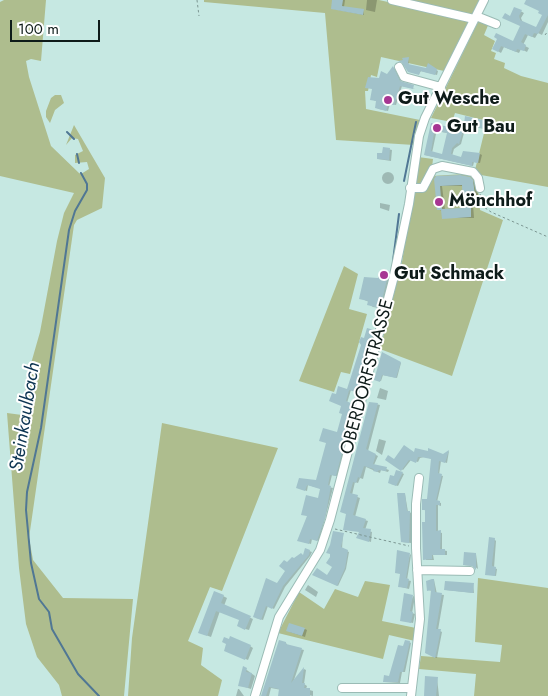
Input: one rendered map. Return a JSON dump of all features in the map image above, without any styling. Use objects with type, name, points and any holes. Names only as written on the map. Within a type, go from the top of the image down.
[{"type":"street","points":[[392,0],[496,24]]},
{"type":"street","name":"OBERDORFSTRASSE","points":[[255,696],[279,616],[320,550],[327,528],[386,310],[419,136],[484,0]]},
{"type":"street","points":[[399,67],[404,77],[441,87]]},
{"type":"street","points":[[410,188],[423,188],[433,169],[442,166],[473,172],[478,178],[480,188]]},
{"type":"street","points":[[342,688],[412,692],[420,619],[416,548],[419,478]]},
{"type":"street","points":[[417,570],[470,571]]},
{"type":"path","points":[[196,0],[199,16]]},
{"type":"path","points":[[545,35],[548,31]]},
{"type":"path","points":[[480,188],[480,200],[484,207],[548,237]]},
{"type":"path","points":[[327,528],[358,533],[416,548]]},
{"type":"green space","points":[[4,0],[46,0],[41,61],[31,59],[26,61],[29,77],[51,146],[79,173],[81,174],[89,169],[87,162],[75,163],[75,155],[83,151],[78,139],[72,138],[66,145],[74,125],[105,178],[102,208],[77,220],[74,225],[29,538],[33,560],[63,598],[133,599],[124,696],[62,696],[59,685],[37,657],[26,624],[19,568],[7,413],[22,415],[28,374],[40,332],[57,241],[64,213],[74,193],[0,176],[0,2]]},
{"type":"green space","points":[[204,0],[379,0],[469,20],[444,71],[381,57],[377,77],[371,75],[368,91],[365,91],[366,109],[420,120],[414,145],[336,140],[325,13],[204,2]]},
{"type":"green space","points":[[402,0],[479,0],[472,15]]},
{"type":"green space","points":[[479,20],[489,23],[484,35],[495,41],[491,51],[496,53],[494,59],[505,63],[504,68],[521,76],[548,83],[548,187],[481,175],[475,170],[487,121],[455,113],[452,122],[431,118]]},
{"type":"green space","points":[[55,95],[61,95],[64,103],[55,110],[50,123],[46,117],[46,111],[51,98]]},
{"type":"green space","points":[[418,157],[433,159],[431,176],[465,174],[477,176],[480,210],[503,220],[452,376],[380,349],[402,262]]},
{"type":"green space","points":[[344,266],[358,274],[349,309],[367,314],[350,374],[341,372],[334,392],[299,381]]},
{"type":"green space","points":[[162,423],[278,448],[222,591],[210,587],[188,641],[203,648],[201,665],[222,680],[218,696],[128,696],[132,638]]},
{"type":"green space","points":[[478,578],[548,588],[548,696],[474,696],[476,674],[419,669],[421,656],[500,662],[502,645],[475,642]]},
{"type":"green space","points":[[365,581],[390,585],[382,621],[416,628],[415,641],[389,635],[383,659],[278,633],[299,592],[324,609],[335,589],[358,597]]},
{"type":"building","points":[[332,0],[343,0],[342,6],[364,9],[363,15],[331,9]]},
{"type":"building","points":[[526,0],[548,0],[548,15],[538,34],[534,33],[532,37],[525,34],[521,42],[526,45],[524,51],[517,49],[516,52],[501,46],[498,52],[492,49],[497,39],[494,37],[496,33],[513,41],[520,26],[502,18],[505,13],[510,16],[514,7],[522,10],[519,16],[520,20],[536,27],[542,15],[538,13],[539,11],[524,4]]},
{"type":"building","points":[[409,57],[408,64],[426,68],[428,63],[437,69],[435,75],[420,71],[419,75],[408,72],[402,63],[398,61]]},
{"type":"building","points":[[393,66],[400,81],[414,85],[413,89],[400,86],[394,105],[388,104],[386,111],[375,108],[376,101],[370,100],[372,89],[365,88],[368,77],[379,78],[381,71],[387,74]]},
{"type":"building","points":[[465,116],[487,121],[486,129],[464,124]]},
{"type":"building","points":[[431,123],[463,130],[459,144],[457,143],[452,148],[451,154],[461,157],[463,151],[480,153],[478,163],[472,162],[472,166],[424,155]],"holes":[[[438,131],[447,133],[442,154],[431,151],[434,133]]]},
{"type":"building","points":[[383,147],[390,148],[389,160],[377,159],[377,153],[382,153]]},
{"type":"building","points":[[460,175],[470,177],[473,180],[476,203],[471,203],[471,217],[442,219],[441,210],[437,210],[434,179],[436,176]],"holes":[[[462,185],[463,208],[442,209],[440,186]]]},
{"type":"building","points":[[384,269],[389,271],[380,308],[367,305],[368,301],[359,299],[364,277],[378,278],[380,271],[383,272]]},
{"type":"building","points":[[367,328],[374,330],[356,392],[349,390],[346,401],[353,404],[347,421],[350,422],[336,476],[330,475],[328,485],[331,486],[325,518],[317,541],[310,539],[309,544],[297,541],[307,516],[301,515],[306,495],[318,498],[320,489],[307,485],[305,491],[296,488],[299,478],[316,480],[326,443],[319,441],[323,428],[337,432],[342,414],[339,413],[341,406],[329,401],[332,393],[336,394],[338,386],[347,389],[361,345],[359,342],[361,337],[364,338]]},
{"type":"building","points":[[382,352],[401,362],[396,378],[382,375],[380,382],[374,380]]},
{"type":"building","points":[[369,402],[378,403],[366,449],[376,454],[373,464],[387,467],[386,471],[379,470],[377,472],[364,466],[360,478],[358,477],[356,483],[353,482],[350,493],[358,495],[353,515],[366,519],[363,528],[371,529],[369,542],[356,538],[359,532],[343,530],[346,514],[340,512]]},
{"type":"building","points":[[404,445],[414,452],[415,448],[428,451],[428,448],[443,454],[449,450],[445,463],[439,461],[438,473],[442,474],[436,500],[440,501],[440,505],[436,505],[436,531],[441,530],[440,549],[445,549],[445,555],[432,555],[432,559],[423,560],[422,522],[425,522],[425,510],[422,510],[422,499],[427,499],[431,459],[418,457],[416,463],[409,460],[401,471],[385,460],[388,455],[394,459]]},
{"type":"building","points":[[396,470],[403,472],[396,486],[388,483],[390,475],[394,476]]},
{"type":"building","points":[[397,493],[405,493],[407,511],[410,511],[409,543],[401,542]]},
{"type":"building","points":[[333,531],[344,533],[341,547],[348,550],[345,568],[337,586],[312,575],[317,568],[327,575],[332,567],[326,563],[330,554],[326,553]]},
{"type":"building","points":[[489,537],[495,538],[492,566],[496,567],[495,576],[485,575]]},
{"type":"building","points":[[305,548],[310,550],[309,555],[283,586],[272,609],[266,606],[261,620],[253,617],[266,578],[277,583],[285,571],[279,566],[284,560],[287,562],[292,557],[294,558],[301,553],[303,555]]},
{"type":"building","points":[[397,550],[410,553],[406,578],[409,579],[407,588],[398,587],[400,574],[395,573]]},
{"type":"building","points":[[464,552],[476,553],[476,570],[472,566],[463,565]]},
{"type":"building","points":[[434,579],[435,592],[442,593],[436,629],[441,629],[435,658],[425,653],[431,590],[427,591],[426,581]]},
{"type":"building","points":[[445,581],[474,583],[473,593],[444,590]]},
{"type":"building","points":[[214,591],[224,595],[221,603],[251,616],[245,630],[237,626],[239,620],[216,611],[207,636],[198,633]]},
{"type":"building","points":[[404,593],[413,595],[410,611],[413,612],[411,623],[400,621]]},
{"type":"building","points":[[289,623],[305,628],[302,636],[286,631]]},
{"type":"building","points":[[230,636],[251,645],[245,660],[224,651],[226,644],[222,642],[224,637],[229,639]]},
{"type":"building","points":[[279,640],[302,648],[291,683],[304,667],[302,683],[305,683],[304,688],[310,688],[310,696],[278,696],[279,689],[269,687],[266,696],[261,696]]},
{"type":"building","points":[[405,640],[410,641],[403,672],[400,672],[398,682],[383,682],[384,675],[389,676],[398,645],[403,646]]},
{"type":"building","points":[[243,666],[247,668],[246,672],[252,673],[248,688],[238,686]]},
{"type":"building","points":[[425,676],[438,677],[436,696],[424,696]]},
{"type":"waterway","points":[[404,181],[416,122]]},
{"type":"waterway","name":"Steinkaulbach","points":[[67,132],[74,139]]},
{"type":"waterway","name":"Steinkaulbach","points":[[77,154],[79,163]]},
{"type":"waterway","name":"Steinkaulbach","points":[[81,173],[87,184],[87,190],[75,211],[69,230],[41,428],[27,492],[26,510],[31,563],[39,599],[49,612],[52,629],[78,674],[99,696]]},
{"type":"waterway","points":[[393,261],[399,214]]},
{"type":"place","name":"Gut Wesche","points":[[388,100]]},
{"type":"place","name":"Gut Bau","points":[[437,128]]},
{"type":"place","name":"Mönchhof","points":[[439,202]]},
{"type":"place","name":"Gut Schmack","points":[[384,275]]}]
